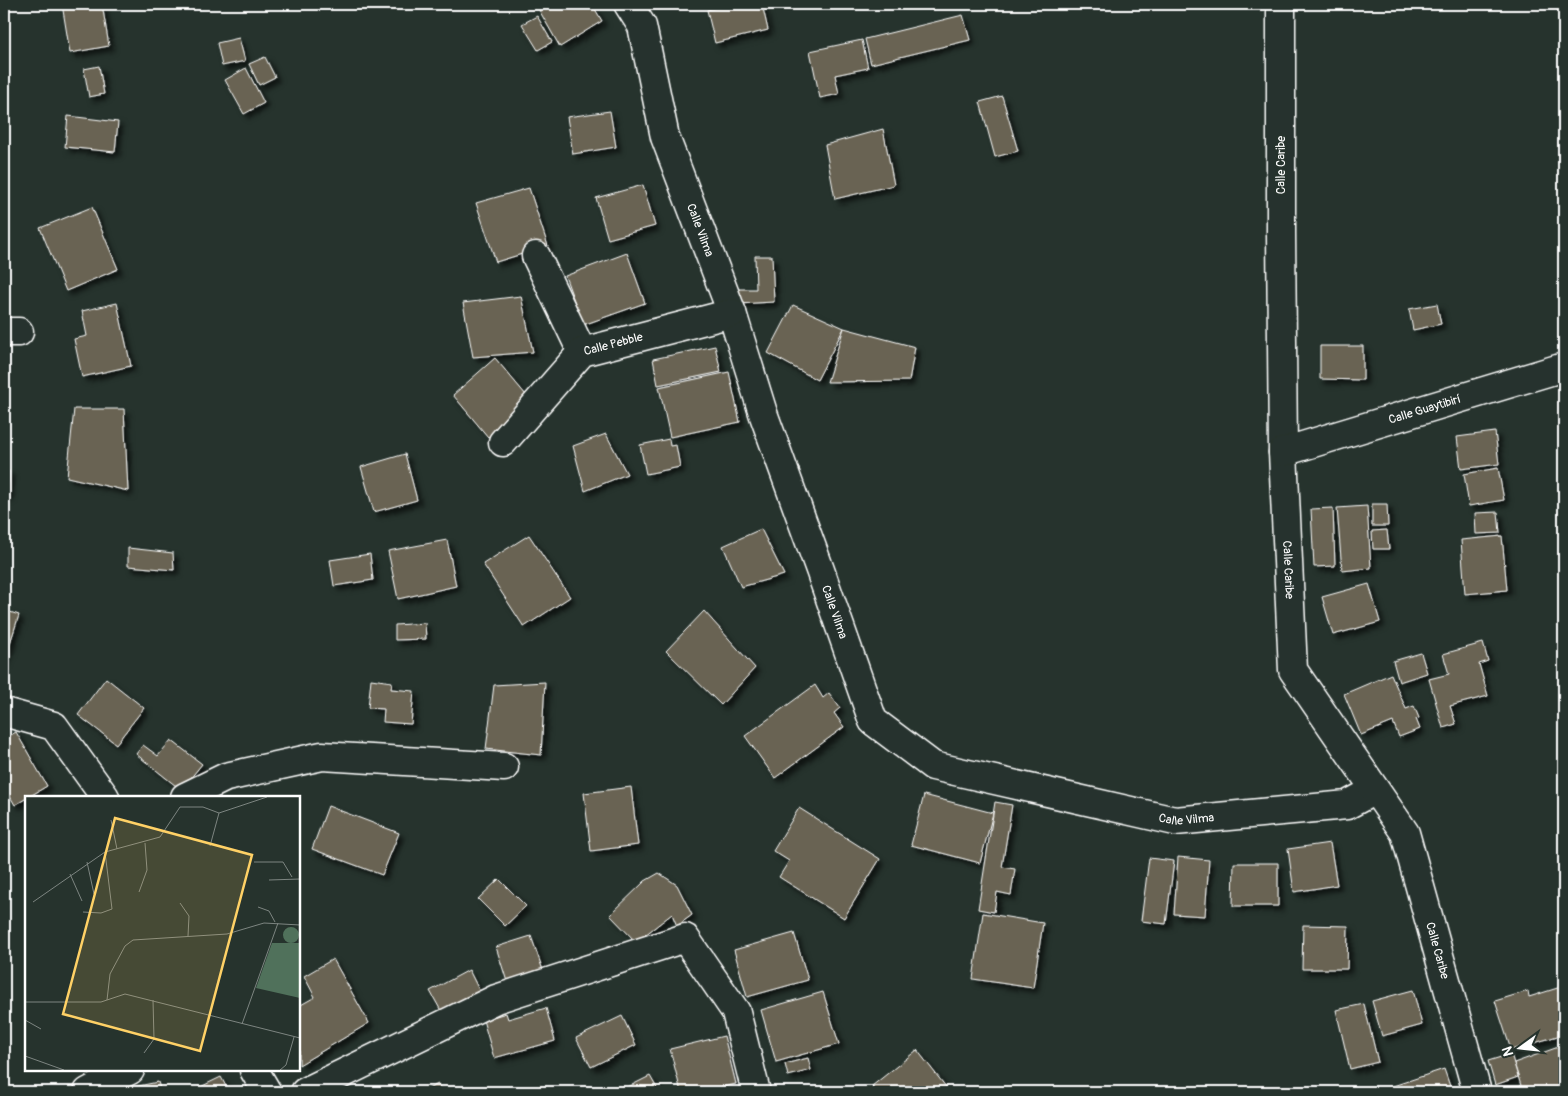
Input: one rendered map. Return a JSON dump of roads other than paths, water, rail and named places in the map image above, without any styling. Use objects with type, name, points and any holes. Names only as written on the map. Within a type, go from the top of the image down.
[{"type":"street","name":"Calle Vilma","points":[[628,4],[642,26],[665,138],[732,313],[763,413],[873,721],[933,766],[1175,821],[1347,806],[1375,790]]},
{"type":"street","name":"Calle Caribe","points":[[1281,4],[1283,452],[1293,670],[1405,833],[1477,1092]]},
{"type":"street","points":[[536,256],[582,352]]},
{"type":"street","name":"Calle Pebble","points":[[503,442],[522,423],[582,352],[732,313]]},
{"type":"street","name":"Calle Guaytibirí","points":[[1283,452],[1564,367]]},
{"type":"street","points":[[4,712],[54,726],[104,796]]},
{"type":"street","points":[[187,796],[226,777],[322,756],[504,768]]},
{"type":"street","points":[[306,1092],[496,999],[685,938],[736,1012],[756,1092]]},
{"type":"street","points":[[88,1092],[128,1071]]},
{"type":"street","points":[[255,1071],[267,1092]]}]
